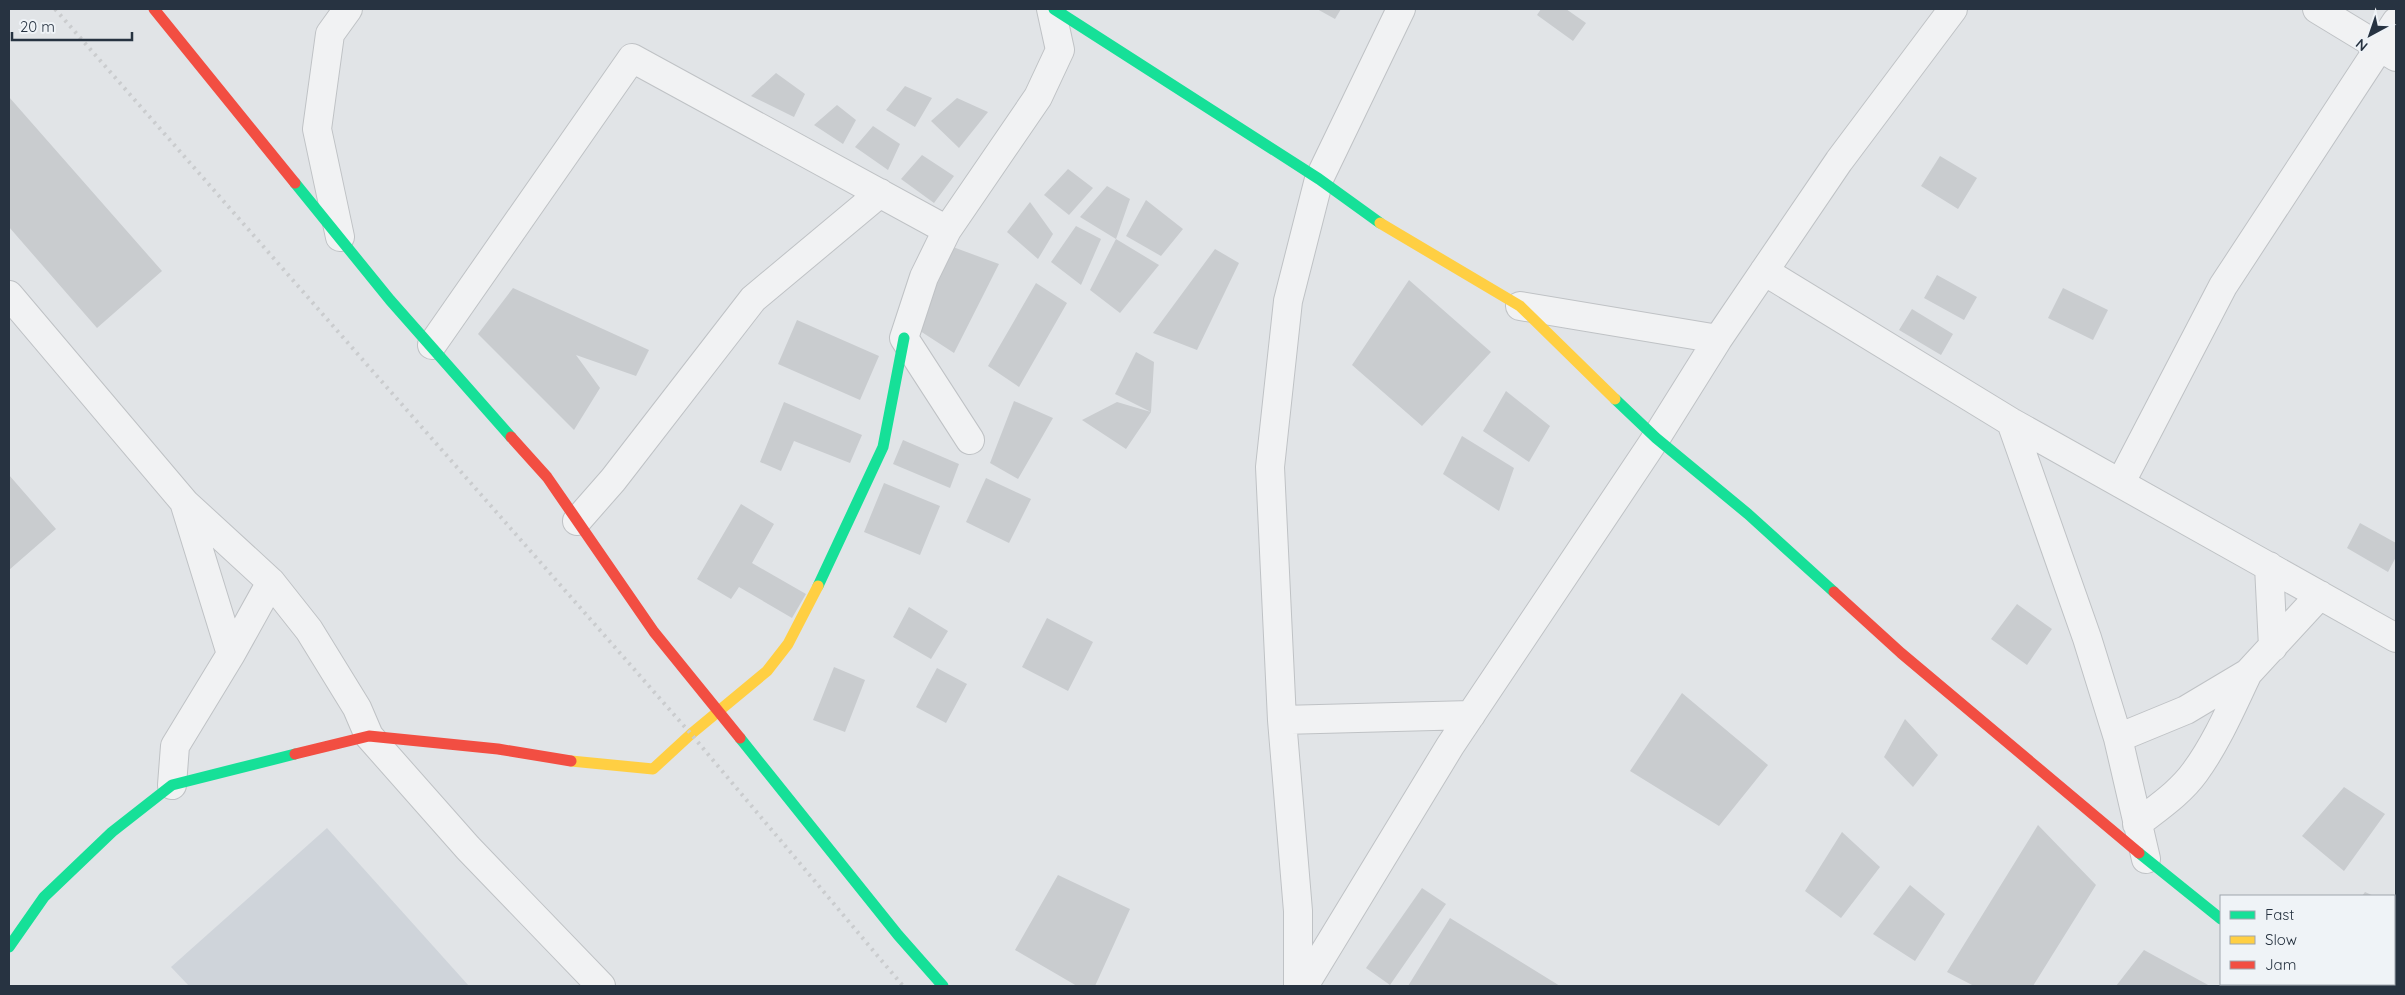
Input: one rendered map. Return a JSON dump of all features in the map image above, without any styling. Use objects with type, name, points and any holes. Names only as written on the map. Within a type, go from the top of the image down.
[{"type":"street","points":[[154,9],[390,300],[432,345],[546,477],[654,632],[892,928],[944,986]]},
{"type":"street","points":[[340,237],[317,129],[330,34],[348,9]]},
{"type":"street","points":[[1052,9],[1319,179],[1393,232],[1520,306],[1656,438],[1748,514],[1901,653],[2146,860],[2220,918]]},
{"type":"street","points":[[9,947],[44,897],[112,832],[172,785],[369,736],[498,749],[595,765],[653,770],[691,734],[767,671],[783,651],[822,579],[883,447],[904,338],[924,277],[947,230],[1038,97],[1060,50],[1052,9]]},
{"type":"street","points":[[1298,986],[1298,911],[1282,720],[1270,467],[1288,301],[1319,179],[1401,9]]},
{"type":"street","points":[[1304,986],[1471,715],[1656,438],[1718,339],[1839,161],[1952,9]]},
{"type":"street","points":[[2317,9],[2388,52]]},
{"type":"street","points":[[2121,482],[2223,286],[2388,52],[2396,22]]},
{"type":"street","points":[[432,345],[482,278],[632,58],[947,230]]},
{"type":"street","points":[[577,521],[613,480],[753,299],[880,193]]},
{"type":"street","points":[[1764,271],[2010,422],[2121,482],[2396,638]]},
{"type":"street","points":[[9,296],[185,503],[271,582],[309,630],[357,708],[369,736],[468,848],[601,986]]},
{"type":"street","points":[[1520,306],[1718,339]]},
{"type":"street","points":[[904,338],[970,440]]},
{"type":"street","points":[[2010,422],[2087,638],[2118,738],[2146,860]]},
{"type":"street","points":[[185,503],[231,654]]},
{"type":"street","points":[[2269,566],[2273,647]]},
{"type":"street","points":[[172,785],[174,746],[231,654],[271,582]]},
{"type":"street","points":[[2118,738],[2186,710],[2248,673],[2320,595]]},
{"type":"street","points":[[2137,824],[2166,802],[2195,773],[2220,731],[2248,673]]},
{"type":"street","points":[[1282,720],[1471,715]]},
{"type":"shaded area","points":[[327,828],[469,986],[189,986],[171,967]]},
{"type":"building","points":[[1317,9],[1341,9],[1335,19]]},
{"type":"building","points":[[1541,9],[1566,9],[1586,23],[1573,41],[1537,15]]},
{"type":"building","points":[[776,73],[805,94],[794,117],[751,96]]},
{"type":"building","points":[[905,86],[932,98],[915,127],[886,110]]},
{"type":"building","points":[[9,97],[162,271],[97,328],[9,227]]},
{"type":"building","points":[[957,98],[988,112],[959,148],[931,121]]},
{"type":"building","points":[[837,105],[856,120],[843,144],[814,125]]},
{"type":"building","points":[[873,126],[900,144],[888,170],[855,147]]},
{"type":"building","points":[[922,155],[954,176],[934,203],[901,179]]},
{"type":"building","points":[[1940,156],[1977,178],[1958,209],[1921,186]]},
{"type":"building","points":[[1068,169],[1093,188],[1069,215],[1044,195]]},
{"type":"building","points":[[1107,186],[1130,199],[1116,239],[1080,217]]},
{"type":"building","points":[[1146,200],[1183,229],[1161,256],[1126,236]]},
{"type":"building","points":[[1030,202],[1053,234],[1038,259],[1007,232]]},
{"type":"building","points":[[1076,226],[1101,239],[1081,285],[1051,262]]},
{"type":"building","points":[[1116,239],[1159,265],[1120,313],[1090,290]]},
{"type":"building","points":[[953,247],[999,264],[954,353],[914,327]]},
{"type":"building","points":[[1215,249],[1239,263],[1197,350],[1153,333]]},
{"type":"building","points":[[1937,275],[1977,297],[1964,320],[1924,298]]},
{"type":"building","points":[[1409,280],[1491,352],[1422,426],[1352,365]]},
{"type":"building","points":[[1036,283],[1067,303],[1019,387],[988,366]]},
{"type":"building","points":[[513,288],[649,350],[636,376],[576,355],[600,388],[574,430],[478,334]]},
{"type":"building","points":[[2063,288],[2108,310],[2093,340],[2048,318]]},
{"type":"building","points":[[1912,309],[1953,334],[1941,355],[1899,330]]},
{"type":"building","points":[[797,320],[879,356],[860,400],[778,364]]},
{"type":"building","points":[[1136,352],[1154,362],[1151,412],[1115,394]]},
{"type":"building","points":[[1506,391],[1550,426],[1529,462],[1483,431]]},
{"type":"building","points":[[1014,401],[1053,418],[1018,479],[990,463]]},
{"type":"building","points":[[784,402],[862,435],[850,463],[794,441],[781,471],[760,462]]},
{"type":"building","points":[[1117,402],[1151,412],[1126,449],[1082,420]]},
{"type":"building","points":[[1462,436],[1514,468],[1499,511],[1443,474]]},
{"type":"building","points":[[903,440],[959,464],[950,488],[893,464]]},
{"type":"building","points":[[9,475],[56,529],[9,570]]},
{"type":"building","points":[[986,478],[1031,499],[1009,543],[966,522]]},
{"type":"building","points":[[884,483],[940,506],[920,555],[864,532]]},
{"type":"building","points":[[741,504],[774,524],[752,563],[806,594],[792,618],[739,587],[731,599],[697,579]]},
{"type":"building","points":[[2360,523],[2396,543],[2396,557],[2388,572],[2347,548]]},
{"type":"building","points":[[2017,604],[2052,629],[2027,665],[1991,639]]},
{"type":"building","points":[[909,607],[948,631],[931,659],[893,637]]},
{"type":"building","points":[[1047,618],[1093,642],[1068,691],[1022,667]]},
{"type":"building","points":[[834,667],[865,680],[845,732],[813,720]]},
{"type":"building","points":[[937,668],[967,684],[946,723],[916,707]]},
{"type":"building","points":[[1682,693],[1768,765],[1719,826],[1630,771]]},
{"type":"building","points":[[1905,719],[1938,755],[1913,787],[1884,757]]},
{"type":"building","points":[[2344,787],[2385,814],[2344,871],[2302,836]]},
{"type":"building","points":[[2038,825],[2096,885],[2033,986],[1974,986],[1947,972]]},
{"type":"building","points":[[1842,832],[1880,867],[1841,918],[1805,891]]},
{"type":"building","points":[[1058,875],[1130,909],[1095,986],[1077,986],[1015,950]]},
{"type":"building","points":[[1910,885],[1945,914],[1915,961],[1873,934]]},
{"type":"building","points":[[1422,888],[1446,904],[1390,985],[1366,968]]},
{"type":"building","points":[[2395,908],[2396,908],[2395,982]]},
{"type":"building","points":[[1450,918],[1560,986],[1408,986]]},
{"type":"building","points":[[2144,950],[2210,986],[2116,986]]},
{"type":"building","points":[[2354,985],[2392,985],[2392,986]]},
{"type":"railway","points":[[55,9],[691,734],[903,986]]},
{"type":"traffic: fast","points":[[1054,9],[1319,179],[1380,223]]},
{"type":"traffic: fast","points":[[295,183],[390,300],[511,437]]},
{"type":"traffic: fast","points":[[818,586],[883,447],[904,338]]},
{"type":"traffic: fast","points":[[1615,399],[1656,438],[1748,514],[1834,592]]},
{"type":"traffic: fast","points":[[740,738],[898,935],[943,986]]},
{"type":"traffic: fast","points":[[9,947],[44,897],[112,832],[172,785],[295,754]]},
{"type":"traffic: fast","points":[[2139,853],[2220,918]]},
{"type":"traffic: slow","points":[[1380,223],[1520,306],[1615,399]]},
{"type":"traffic: slow","points":[[571,761],[653,769],[691,734],[767,671],[788,644],[818,586]]},
{"type":"traffic: jam","points":[[154,9],[295,183]]},
{"type":"traffic: jam","points":[[511,437],[547,477],[654,632],[740,738]]},
{"type":"traffic: jam","points":[[1834,592],[1901,653],[2139,853]]},
{"type":"traffic: jam","points":[[295,754],[369,736],[498,749],[571,761]]}]
